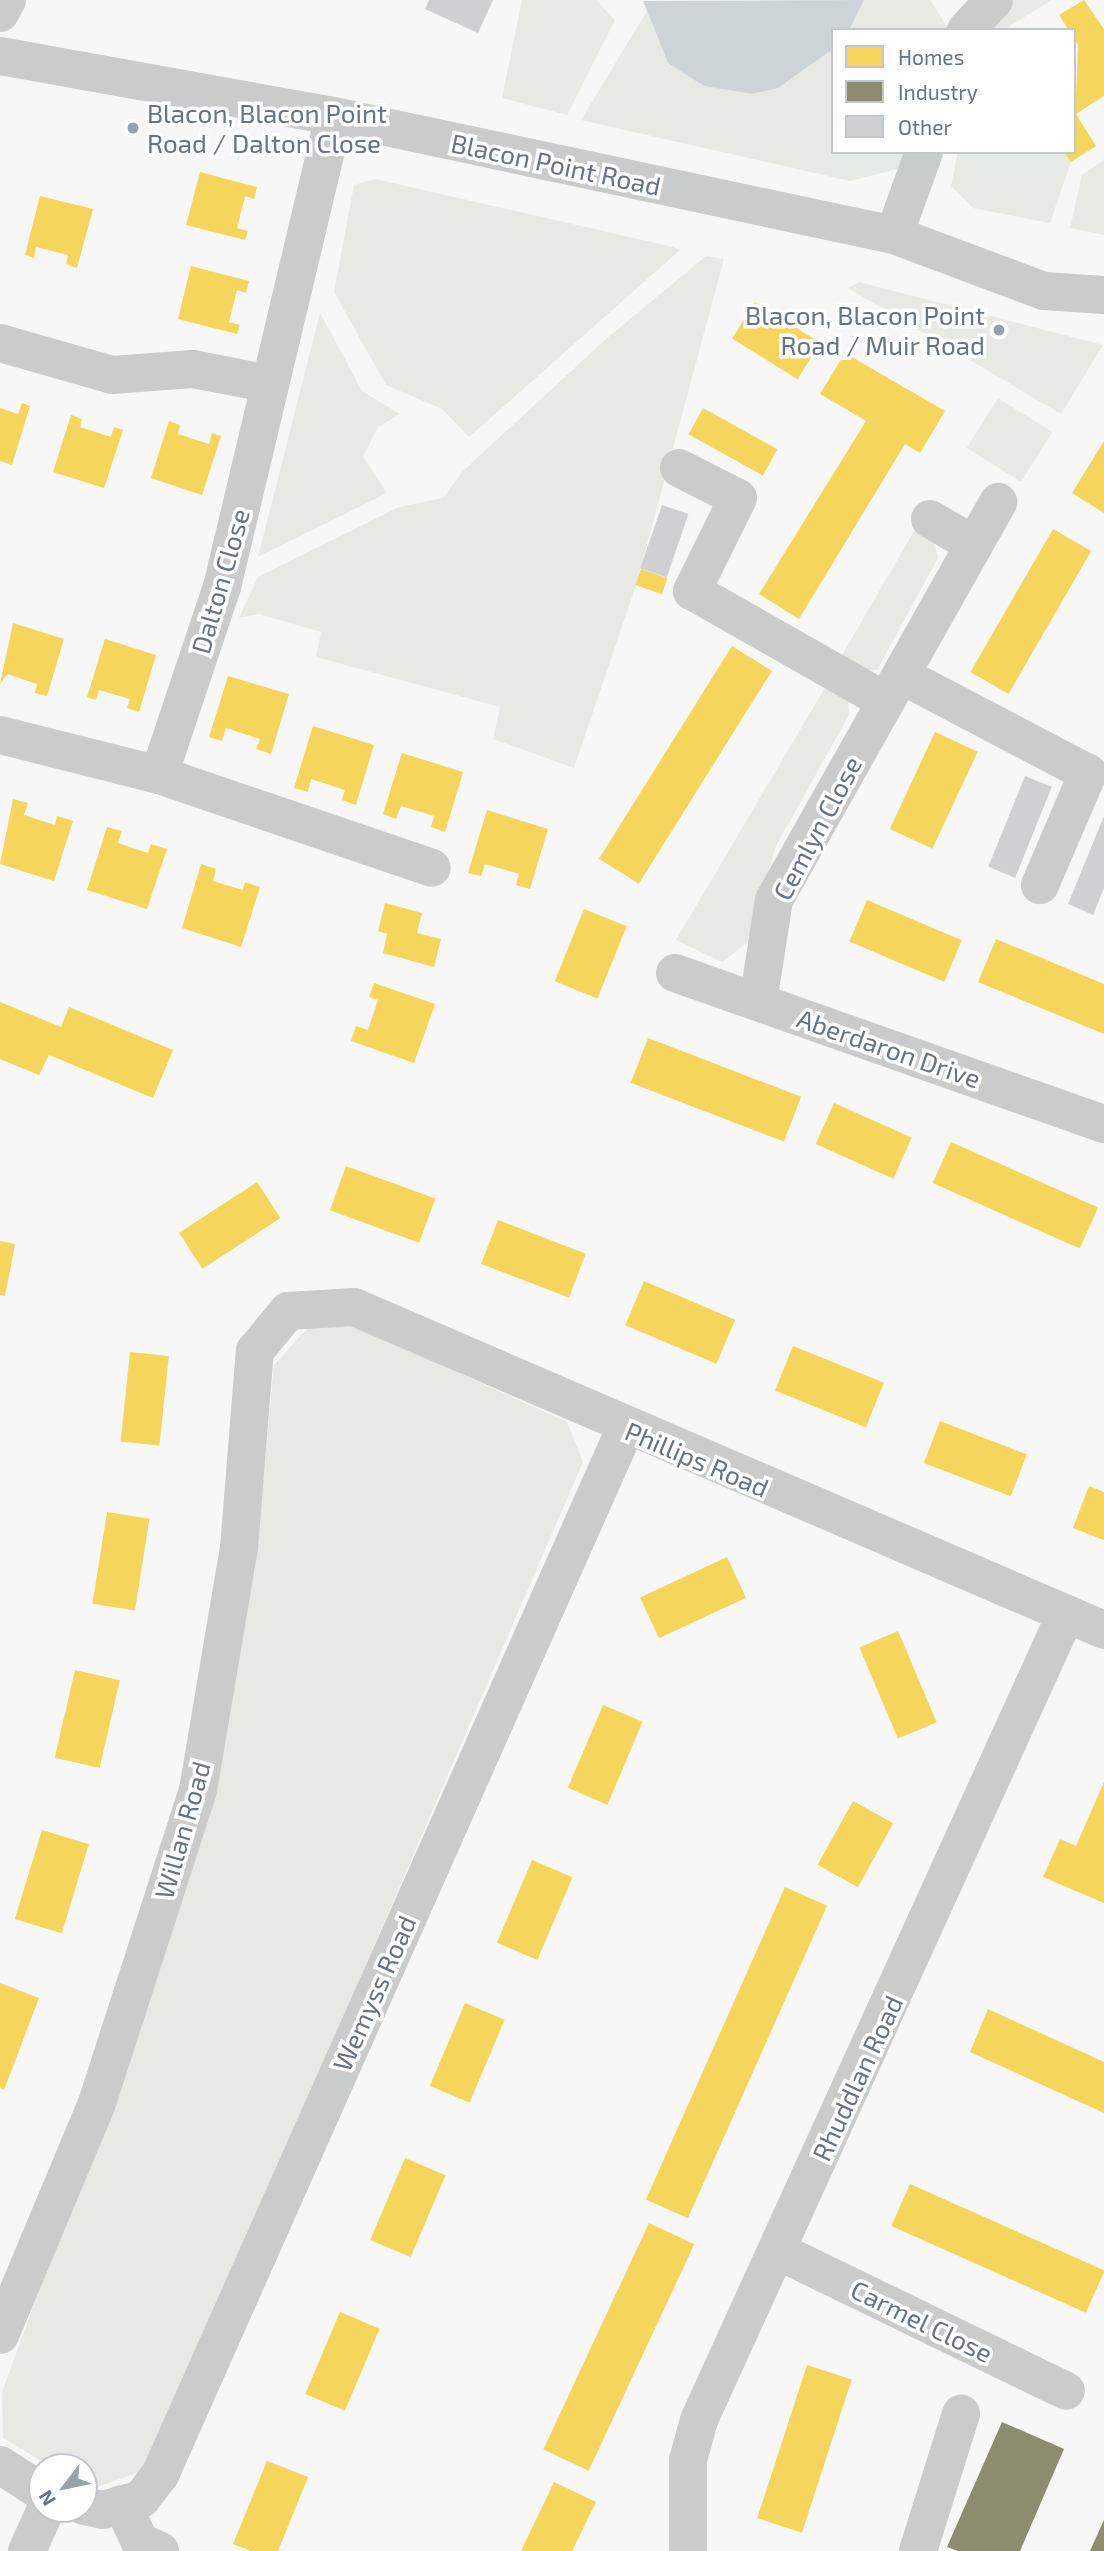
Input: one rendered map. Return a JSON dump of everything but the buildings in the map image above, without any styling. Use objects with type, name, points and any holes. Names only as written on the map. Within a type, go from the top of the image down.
[{"type":"street","points":[[0,13],[7,0]]},
{"type":"street","points":[[968,28],[994,0]]},
{"type":"street","name":"Blacon Point Road","points":[[0,56],[334,117],[894,235],[1044,291],[1104,295]]},
{"type":"street","name":"Dalton Close","points":[[159,775],[222,587],[334,117]]},
{"type":"street","points":[[894,235],[923,154]]},
{"type":"street","points":[[0,343],[112,375],[194,369],[270,384]]},
{"type":"street","points":[[679,468],[738,498],[692,591],[827,670],[894,688],[1088,773],[1040,885]]},
{"type":"street","name":"Cemlyn Close","points":[[758,1002],[774,901],[998,502]]},
{"type":"street","points":[[930,519],[974,545]]},
{"type":"street","points":[[0,735],[159,775],[432,868]]},
{"type":"street","name":"Aberdaron Drive","points":[[675,973],[1104,1124]]},
{"type":"street","name":"Phillips Road","points":[[288,1311],[354,1307],[625,1429],[1104,1630]]},
{"type":"street","name":"Willan Road","points":[[0,2335],[96,2106],[198,1790],[239,1548],[255,1351],[288,1311]]},
{"type":"street","name":"Wemyss Road","points":[[98,2509],[103,2510],[141,2499],[160,2475],[625,1429]]},
{"type":"street","name":"Rhuddlan Road","points":[[688,2551],[688,2459],[699,2420],[1066,1614]]},
{"type":"street","name":"Carmel Close","points":[[778,2251],[1066,2391]]},
{"type":"street","points":[[918,2551],[961,2414]]},
{"type":"street","points":[[0,2465],[28,2483]]},
{"type":"street","points":[[122,2504],[139,2542],[160,2551]]},
{"type":"street","points":[[27,2551],[40,2523]]},
{"type":"shaded area","points":[[522,0],[596,0],[615,20],[567,115],[502,98]]},
{"type":"shaded area","points":[[864,0],[930,0],[948,28],[850,28]]},
{"type":"shaded area","points":[[864,0],[850,28],[831,28],[831,50],[778,88],[753,94],[704,86],[668,63],[643,1]]},
{"type":"shaded area","points":[[1013,0],[1051,0],[1007,28],[991,28]]},
{"type":"shaded area","points":[[647,11],[668,63],[753,94],[778,88],[831,50],[831,154],[904,154],[901,168],[850,181],[581,120]]},
{"type":"shaded area","points":[[958,154],[1065,154],[1071,162],[1050,223],[973,208],[951,186]]},
{"type":"shaded area","points":[[1104,160],[1104,235],[1070,228],[1082,175]]},
{"type":"shaded area","points":[[375,179],[680,250],[469,437],[442,409],[386,385],[334,292],[354,185]]},
{"type":"shaded area","points":[[706,256],[724,259],[636,585],[574,768],[493,739],[500,707],[316,657],[321,632],[259,614],[239,618],[258,577],[399,507],[443,498],[463,471],[606,339]]},
{"type":"shaded area","points":[[859,282],[1103,345],[1061,414],[848,288]]},
{"type":"shaded area","points":[[320,313],[362,391],[400,414],[378,427],[363,457],[387,493],[258,557]]},
{"type":"shaded area","points":[[998,398],[1052,432],[1021,482],[967,448]]},
{"type":"shaded area","points":[[917,526],[934,540],[938,558],[877,670],[861,670],[841,657]]},
{"type":"shaded area","points":[[826,686],[848,698],[849,715],[776,846],[748,942],[722,962],[676,940]]},
{"type":"shaded area","points":[[313,1322],[357,1327],[567,1422],[583,1462],[148,2469],[98,2487],[98,2453],[28,2453],[3,2438],[2,2392],[189,1880],[255,1570],[274,1365]]},
{"type":"place","name":"Blacon, Blacon Point Road / Dalton Close","points":[[133,128]]},
{"type":"place","name":"Blacon, Blacon Point Road / Muir Road","points":[[999,330]]}]
